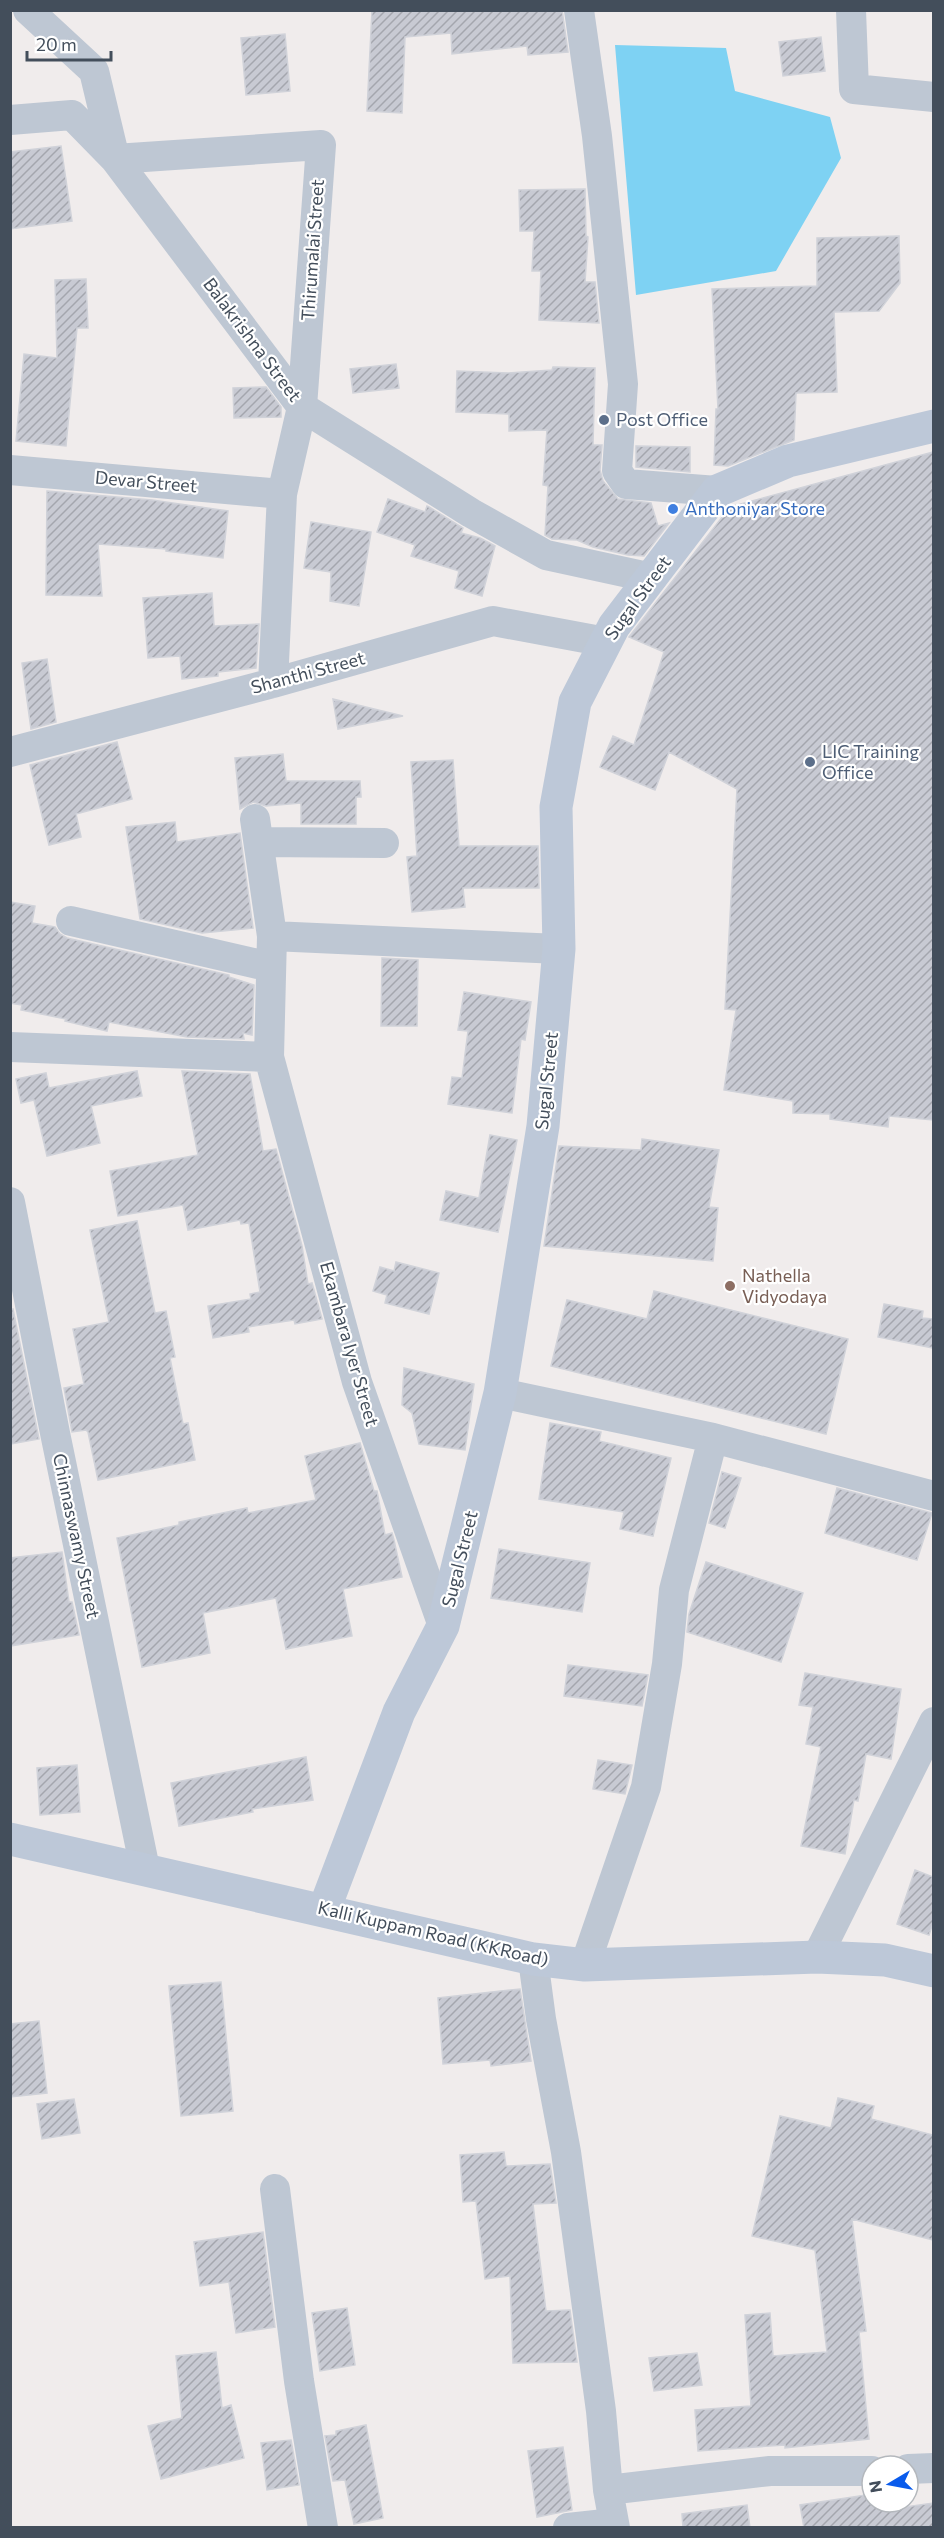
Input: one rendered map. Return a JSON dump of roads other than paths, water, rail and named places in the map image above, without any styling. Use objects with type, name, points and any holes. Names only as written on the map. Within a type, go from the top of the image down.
[{"type":"street","name":"Balakrishna Street","points":[[28,10],[94,71],[115,159],[302,407],[471,513],[546,555],[652,578]]},
{"type":"street","points":[[579,10],[597,136],[623,384],[617,471],[626,484],[717,491],[788,462],[933,426]]},
{"type":"street","points":[[851,10],[854,89],[933,97]]},
{"type":"street","points":[[10,120],[72,115],[115,159]]},
{"type":"street","name":"Thirumalai Street","points":[[115,159],[321,145],[302,407],[282,494],[273,683]]},
{"type":"street","name":"Devar Street","points":[[10,470],[282,494]]},
{"type":"street","name":"Sugal Street","points":[[324,1910],[399,1712],[443,1626],[500,1393],[543,1126],[559,949],[556,807],[575,702],[614,626],[717,491]]},
{"type":"street","name":"Shanthi Street","points":[[10,752],[273,683],[494,621],[606,642]]},
{"type":"street","name":"Ekambara Iyer Street","points":[[384,843],[257,831],[272,936],[269,1057],[357,1382],[443,1626]]},
{"type":"street","points":[[71,921],[272,967]]},
{"type":"street","points":[[272,936],[559,949]]},
{"type":"street","points":[[10,1047],[269,1057]]},
{"type":"street","name":"Chinnaswamy Street","points":[[10,1202],[145,1869]]},
{"type":"street","points":[[500,1393],[713,1438],[933,1496]]},
{"type":"street","points":[[585,1965],[646,1786],[667,1664],[674,1590],[713,1438]]},
{"type":"street","points":[[817,1957],[933,1722]]},
{"type":"street","name":"Kalli Kuppam Road (KKRoad)","points":[[10,1839],[533,1959],[585,1965],[817,1957],[885,1960],[933,1971]]},
{"type":"street","points":[[533,1959],[541,2019],[566,2151],[601,2411],[608,2490],[615,2525],[568,2528]]},
{"type":"street","points":[[275,2188],[299,2381],[323,2528]]},
{"type":"street","points":[[608,2490],[770,2472],[860,2471]]},
{"type":"water","points":[[615,45],[726,48],[735,91],[830,117],[841,158],[776,271],[636,295]]},
{"type":"place","name":"Post Office","points":[[604,420]]},
{"type":"place","name":"Anthoniyar Store","points":[[673,509]]},
{"type":"place","name":"LIC Training Office","points":[[810,762]]},
{"type":"place","name":"Nathella Vidyodaya","points":[[730,1286]]}]
